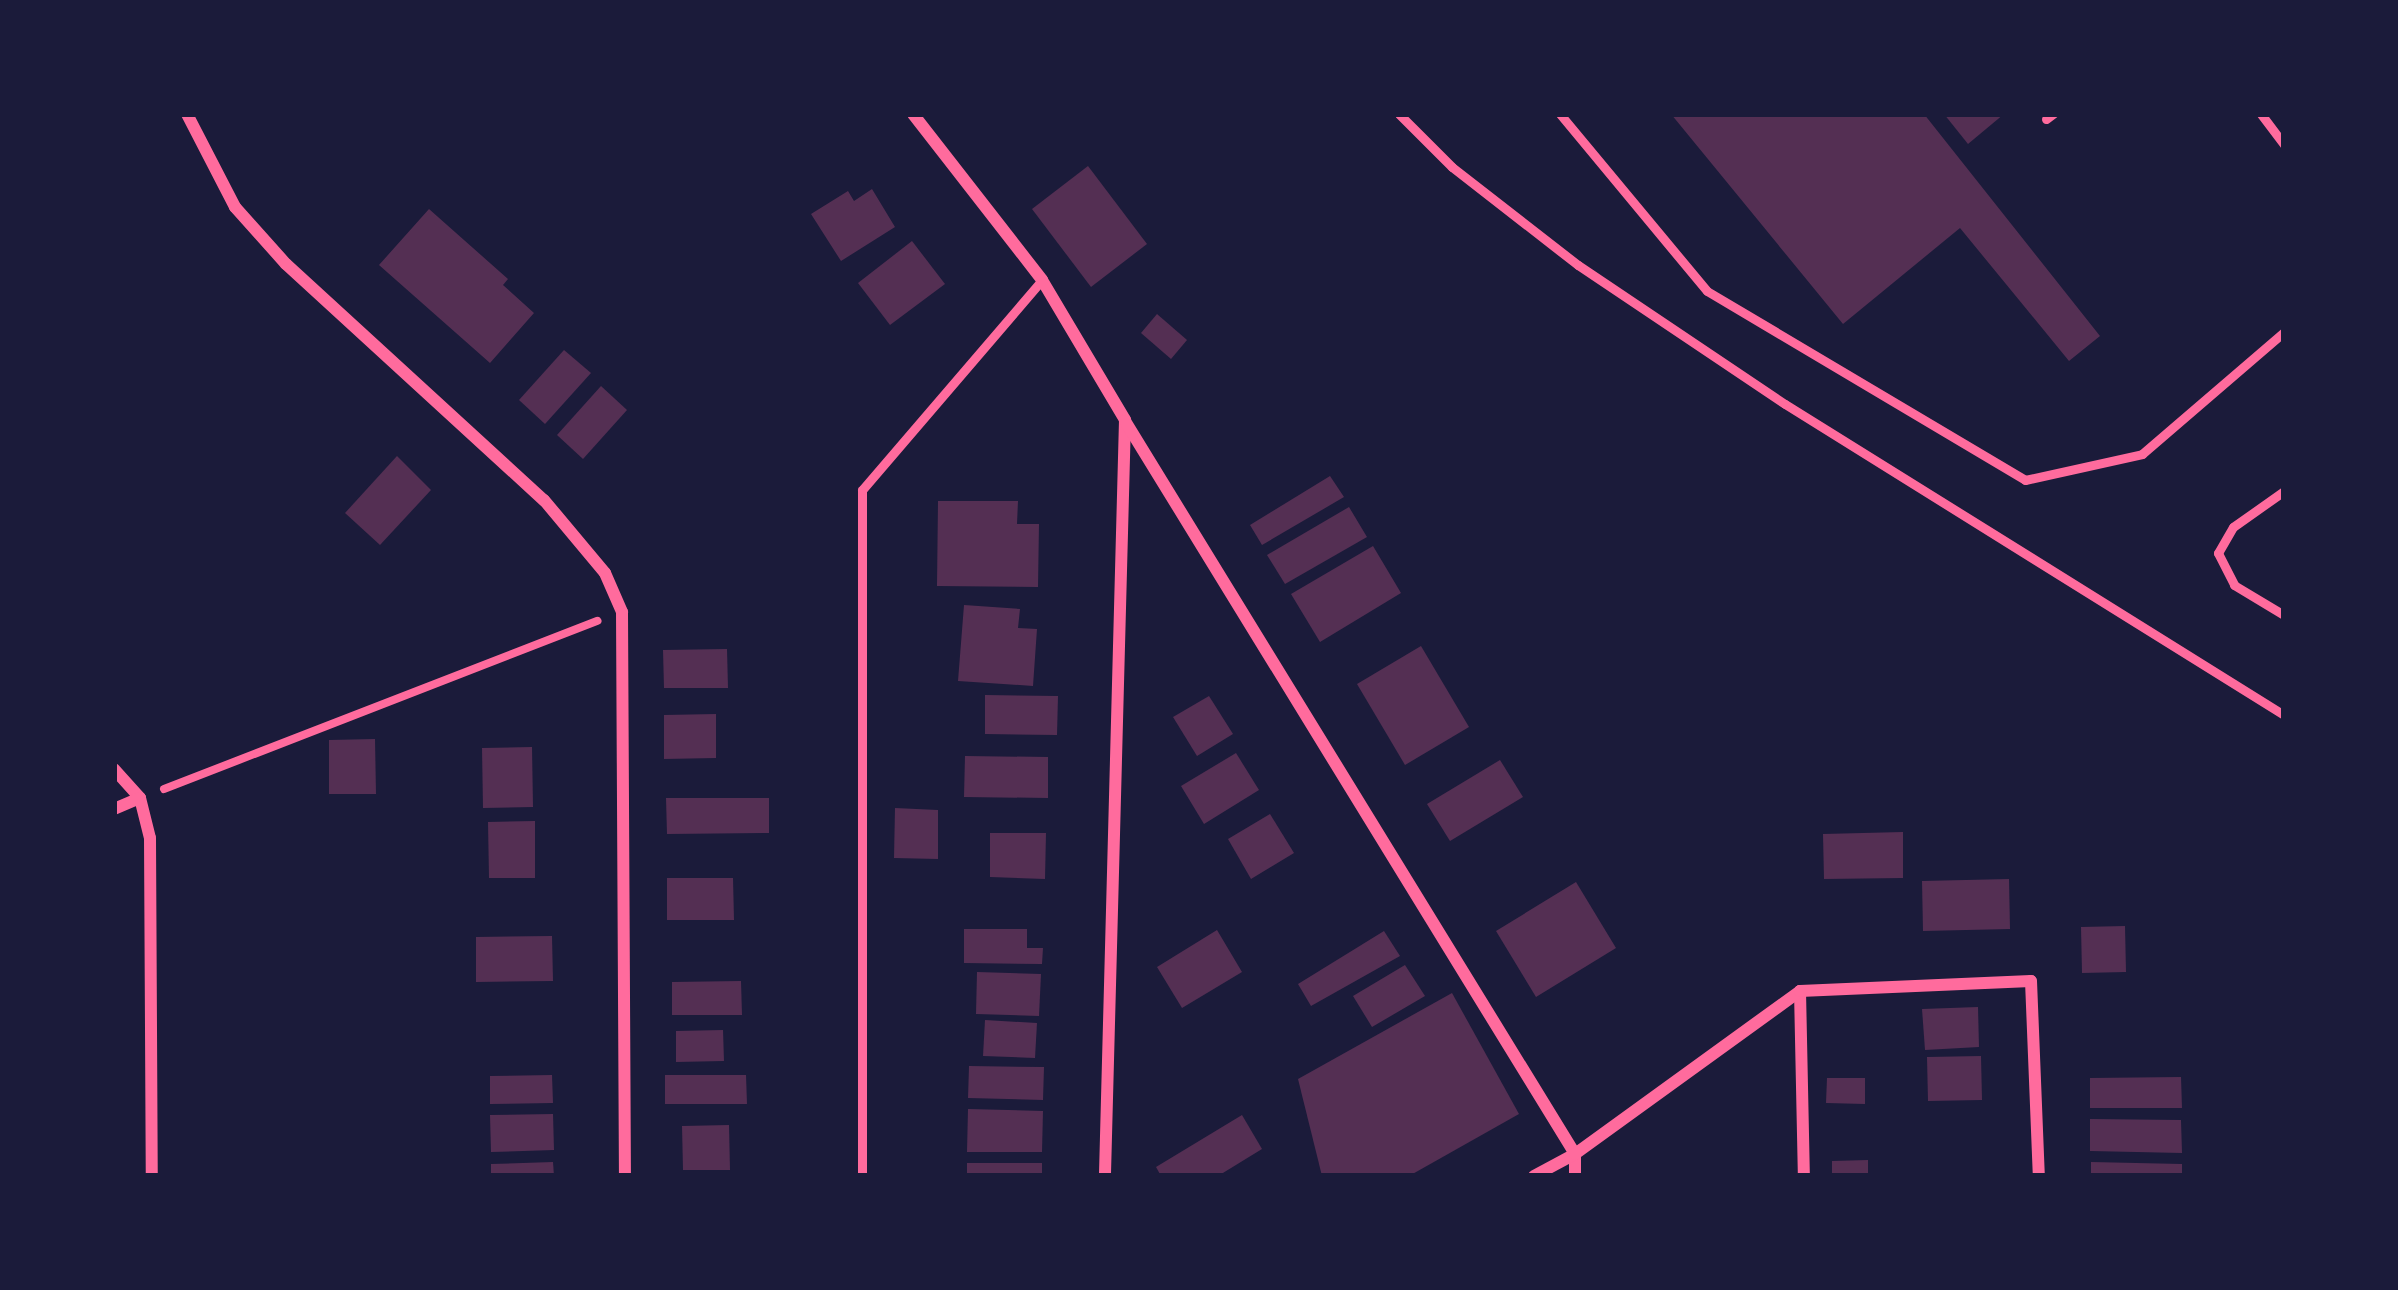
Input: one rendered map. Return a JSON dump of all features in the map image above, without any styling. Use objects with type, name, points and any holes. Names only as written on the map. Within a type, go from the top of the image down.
[{"type":"street","points":[[187,114],[235,207],[286,263],[544,500],[605,573],[622,612],[625,1176]]},
{"type":"street","points":[[913,114],[1042,280],[1575,1154],[1575,1176]]},
{"type":"street","points":[[1105,1176],[1125,420]]},
{"type":"street","points":[[114,769],[140,798],[150,838],[152,1176]]},
{"type":"street","points":[[114,809],[140,798]]},
{"type":"street","points":[[1534,1176],[1575,1154],[1800,991],[2031,981],[2038,1176]]},
{"type":"street","points":[[1800,991],[1804,1176]]},
{"type":"lane","points":[[1399,114],[1452,167],[1578,265],[1785,404],[2284,715]]},
{"type":"lane","points":[[1560,114],[1707,292],[2025,481],[2142,454],[2284,332]]},
{"type":"lane","points":[[2261,114],[2284,144]]},
{"type":"lane","points":[[862,1176],[862,490],[1042,280]]},
{"type":"lane","points":[[2284,491],[2233,527],[2218,553],[2234,585],[2284,615]]},
{"type":"path","points":[[140,798],[622,612]]},
{"type":"building","points":[[1671,114],[1924,114],[2100,336],[2069,361],[1960,228],[1843,324]]},
{"type":"building","points":[[1944,114],[2004,114],[1968,144]]},
{"type":"building","points":[[1088,166],[1147,244],[1091,287],[1032,209]]},
{"type":"building","points":[[872,189],[895,227],[841,261],[811,214],[848,191],[854,201]]},
{"type":"building","points":[[429,209],[508,279],[503,285],[534,313],[490,363],[379,265]]},
{"type":"building","points":[[912,241],[945,284],[890,325],[858,283]]},
{"type":"building","points":[[1157,314],[1187,340],[1171,359],[1141,333]]},
{"type":"building","points":[[564,350],[591,373],[545,424],[519,400]]},
{"type":"building","points":[[601,386],[627,410],[583,459],[557,435]]},
{"type":"building","points":[[397,456],[431,490],[380,545],[345,513]]},
{"type":"building","points":[[1330,476],[1344,497],[1262,545],[1250,525]]},
{"type":"building","points":[[938,501],[1018,501],[1017,524],[1039,524],[1038,587],[937,586]]},
{"type":"building","points":[[1349,507],[1367,537],[1285,584],[1267,555]]},
{"type":"building","points":[[1373,546],[1401,593],[1320,642],[1291,594]]},
{"type":"building","points":[[964,605],[1020,609],[1018,628],[1037,629],[1033,686],[958,681]]},
{"type":"building","points":[[1421,646],[1469,727],[1405,765],[1357,684]]},
{"type":"building","points":[[727,649],[728,688],[664,688],[663,650]]},
{"type":"building","points":[[985,695],[1058,696],[1057,735],[985,734]]},
{"type":"building","points":[[1209,696],[1233,734],[1197,756],[1173,717]]},
{"type":"building","points":[[716,714],[716,758],[664,759],[664,715]]},
{"type":"building","points":[[375,739],[376,794],[329,794],[329,740]]},
{"type":"building","points":[[532,747],[533,807],[483,808],[482,748]]},
{"type":"building","points":[[1236,753],[1259,790],[1204,824],[1181,786]]},
{"type":"building","points":[[965,756],[1048,757],[1048,798],[964,797]]},
{"type":"building","points":[[1500,760],[1523,797],[1450,841],[1427,804]]},
{"type":"building","points":[[666,798],[769,798],[769,833],[667,834]]},
{"type":"building","points":[[895,808],[938,810],[938,859],[894,858]]},
{"type":"building","points":[[1270,814],[1294,853],[1251,879],[1228,839]]},
{"type":"building","points":[[535,821],[535,878],[489,878],[488,822]]},
{"type":"building","points":[[1903,832],[1903,878],[1824,879],[1823,834]]},
{"type":"building","points":[[990,833],[1046,833],[1045,879],[990,877]]},
{"type":"building","points":[[667,878],[733,878],[734,920],[667,920]]},
{"type":"building","points":[[2009,879],[2010,929],[1923,931],[1922,881]]},
{"type":"building","points":[[1576,882],[1616,948],[1536,997],[1496,931]]},
{"type":"building","points":[[2125,926],[2126,972],[2082,973],[2081,927]]},
{"type":"building","points":[[964,929],[1027,929],[1027,948],[1043,948],[1042,964],[964,963]]},
{"type":"building","points":[[1217,930],[1242,972],[1182,1008],[1157,967]]},
{"type":"building","points":[[1384,931],[1400,956],[1311,1006],[1298,984]]},
{"type":"building","points":[[552,936],[553,981],[476,982],[476,937]]},
{"type":"building","points":[[1405,965],[1425,996],[1372,1027],[1353,996]]},
{"type":"building","points":[[977,972],[1041,974],[1039,1016],[976,1014]]},
{"type":"building","points":[[741,981],[742,1015],[672,1015],[672,982]]},
{"type":"building","points":[[1452,993],[1519,1114],[1409,1176],[1322,1176],[1298,1079]]},
{"type":"building","points":[[1978,1007],[1979,1047],[1925,1050],[1922,1009]]},
{"type":"building","points":[[985,1020],[1037,1023],[1035,1058],[983,1056]]},
{"type":"building","points":[[723,1030],[724,1061],[676,1062],[676,1031]]},
{"type":"building","points":[[1981,1056],[1982,1100],[1928,1101],[1927,1057]]},
{"type":"building","points":[[969,1066],[1044,1067],[1043,1100],[968,1098]]},
{"type":"building","points":[[552,1075],[553,1103],[490,1104],[490,1076]]},
{"type":"building","points":[[665,1075],[746,1075],[747,1104],[665,1104]]},
{"type":"building","points":[[2181,1077],[2182,1108],[2090,1108],[2090,1078]]},
{"type":"building","points":[[1827,1078],[1865,1078],[1865,1104],[1826,1103]]},
{"type":"building","points":[[968,1109],[1043,1111],[1042,1152],[967,1152]]},
{"type":"building","points":[[553,1114],[554,1150],[491,1152],[490,1115]]},
{"type":"building","points":[[1242,1115],[1262,1149],[1218,1176],[1161,1176],[1156,1167]]},
{"type":"building","points":[[2090,1119],[2181,1120],[2182,1153],[2090,1151]]},
{"type":"building","points":[[729,1125],[730,1170],[683,1170],[682,1126]]},
{"type":"building","points":[[1868,1160],[1868,1176],[1832,1176],[1832,1161]]},
{"type":"building","points":[[553,1162],[554,1176],[491,1176],[491,1164]]},
{"type":"building","points":[[2091,1162],[2182,1164],[2182,1176],[2091,1176]]},
{"type":"building","points":[[967,1163],[1042,1163],[1042,1176],[967,1176]]}]
